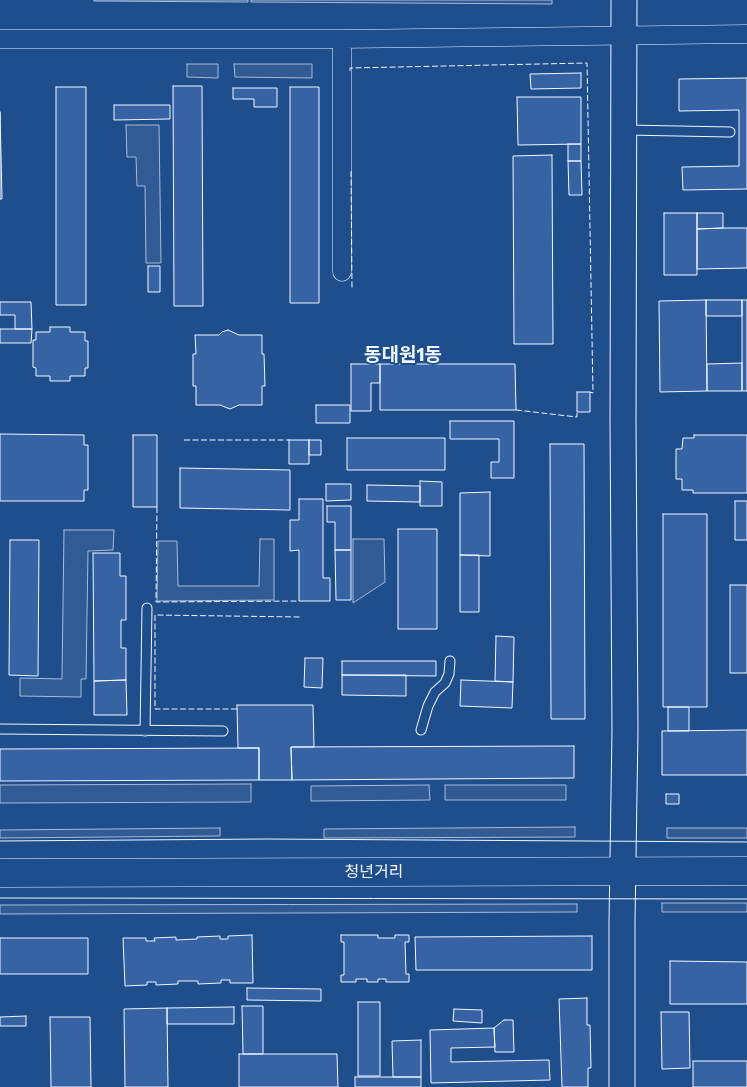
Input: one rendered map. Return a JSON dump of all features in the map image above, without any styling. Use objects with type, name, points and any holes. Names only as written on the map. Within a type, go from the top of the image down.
[{"type":"main road","points":[[622,1087],[625,730],[623,432],[624,0]]},
{"type":"main road","name":"청년거리","points":[[0,873],[747,871]]},
{"type":"street","points":[[0,39],[342,40],[747,34]]},
{"type":"street","points":[[342,40],[342,272]]},
{"type":"lane","points":[[624,130],[730,132]]},
{"type":"lane","points":[[145,730],[146,608]]},
{"type":"lane","points":[[421,730],[428,706],[435,692],[444,683],[449,674],[450,661]]},
{"type":"lane","points":[[0,729],[223,730]]},
{"type":"shaded area","points":[[248,0],[248,2],[94,1]]},
{"type":"shaded area","points":[[251,0],[552,0],[552,4],[251,2]]},
{"type":"shaded area","points":[[187,64],[218,64],[218,78],[187,77]]},
{"type":"shaded area","points":[[234,64],[312,64],[312,78],[235,77]]},
{"type":"shaded area","points":[[126,125],[159,125],[161,263],[146,263],[145,186],[137,186],[136,157],[127,157]]},
{"type":"shaded area","points":[[64,530],[114,530],[113,550],[88,551],[86,679],[81,679],[81,697],[20,696],[20,678],[62,679]]},
{"type":"shaded area","points":[[260,539],[274,539],[274,600],[157,601],[158,541],[177,541],[178,586],[259,586]]},
{"type":"shaded area","points":[[353,539],[384,539],[385,582],[353,603]]},
{"type":"shaded area","points":[[251,784],[251,802],[0,803],[0,785]]},
{"type":"shaded area","points":[[429,785],[430,800],[311,801],[311,786]]},
{"type":"shaded area","points":[[445,785],[566,785],[566,800],[445,800]]},
{"type":"shaded area","points":[[575,827],[575,837],[324,838],[324,829]]},
{"type":"shaded area","points":[[220,828],[220,836],[0,838],[0,830]]},
{"type":"shaded area","points":[[667,828],[747,828],[747,838],[667,838]]},
{"type":"shaded area","points":[[662,903],[747,903],[747,912],[662,912]]},
{"type":"shaded area","points":[[577,904],[577,912],[0,914],[0,905]]},
{"type":"building","points":[[581,73],[581,88],[531,89],[530,74]]},
{"type":"building","points":[[747,78],[747,189],[683,190],[682,167],[739,166],[739,110],[679,111],[679,79]]},
{"type":"building","points":[[173,86],[202,86],[203,306],[174,306]]},
{"type":"building","points":[[56,87],[86,87],[86,305],[56,305]]},
{"type":"building","points":[[290,87],[319,87],[319,303],[290,303]]},
{"type":"building","points":[[233,88],[277,88],[277,107],[254,107],[254,99],[233,99]]},
{"type":"building","points":[[517,97],[581,97],[581,144],[518,145]]},
{"type":"building","points":[[114,105],[170,105],[170,119],[114,120]]},
{"type":"building","points":[[0,112],[2,199],[0,199]]},
{"type":"building","points":[[568,144],[581,144],[581,161],[568,161]]},
{"type":"building","points":[[552,155],[553,344],[514,344],[513,156]]},
{"type":"building","points":[[568,161],[581,161],[582,195],[569,195]]},
{"type":"building","points":[[664,213],[697,213],[697,275],[664,275]]},
{"type":"building","points":[[697,213],[723,213],[723,228],[697,229]]},
{"type":"building","points":[[747,228],[747,268],[697,269],[697,229]]},
{"type":"building","points":[[148,266],[160,266],[160,292],[148,292]]},
{"type":"building","points":[[706,300],[742,300],[742,316],[706,316]]},
{"type":"building","points":[[706,300],[707,391],[660,392],[659,301]]},
{"type":"building","points":[[742,300],[747,300],[747,391],[742,391]]},
{"type":"building","points":[[0,302],[31,302],[32,329],[15,329],[15,315],[0,315]]},
{"type":"building","points":[[50,327],[70,327],[70,332],[85,332],[85,341],[88,341],[88,368],[85,368],[85,376],[70,376],[70,381],[50,381],[50,376],[36,376],[36,368],[33,367],[33,340],[36,340],[36,332],[50,332]]},
{"type":"building","points":[[0,329],[32,329],[31,343],[0,343]]},
{"type":"building","points":[[228,330],[239,335],[262,335],[265,386],[262,386],[262,405],[239,405],[230,409],[220,405],[196,405],[196,386],[193,386],[193,354],[196,354],[195,335],[219,335]]},
{"type":"building","points":[[742,363],[742,391],[707,391],[707,364]]},
{"type":"building","points":[[351,364],[380,364],[380,383],[371,383],[371,411],[351,411]]},
{"type":"building","points":[[380,364],[515,364],[516,410],[380,410]]},
{"type":"building","points":[[577,392],[590,392],[590,412],[577,412]]},
{"type":"building","points":[[316,405],[350,405],[350,423],[316,423]]},
{"type":"building","points":[[450,421],[514,421],[514,478],[491,478],[491,462],[499,462],[499,439],[450,439]]},
{"type":"building","points":[[0,434],[84,435],[84,445],[88,445],[88,490],[84,490],[84,501],[0,501]]},
{"type":"building","points":[[133,435],[157,435],[157,507],[133,507]]},
{"type":"building","points":[[694,435],[747,435],[747,493],[693,493],[693,490],[682,490],[682,479],[676,479],[676,449],[682,449],[683,438],[694,438]]},
{"type":"building","points":[[347,438],[445,438],[445,470],[347,470]]},
{"type":"building","points":[[289,440],[309,440],[309,464],[289,464]]},
{"type":"building","points":[[309,440],[321,440],[321,455],[309,455]]},
{"type":"building","points":[[550,444],[584,444],[585,719],[551,719]]},
{"type":"building","points":[[180,468],[290,470],[290,510],[180,508]]},
{"type":"building","points":[[420,481],[442,482],[442,506],[420,506]]},
{"type":"building","points":[[326,484],[351,484],[351,500],[326,501]]},
{"type":"building","points":[[367,485],[420,486],[420,502],[367,501]]},
{"type":"building","points":[[490,492],[490,556],[460,555],[460,493]]},
{"type":"building","points":[[299,499],[323,499],[323,578],[330,578],[330,601],[299,601],[299,550],[290,551],[290,520],[299,520]]},
{"type":"building","points":[[735,501],[747,501],[747,540],[735,540]]},
{"type":"building","points":[[327,506],[351,506],[351,550],[335,550],[335,522],[327,522]]},
{"type":"building","points":[[663,514],[707,514],[707,707],[663,707]]},
{"type":"building","points":[[398,529],[437,529],[437,629],[398,629]]},
{"type":"building","points":[[10,540],[39,540],[38,676],[9,675]]},
{"type":"building","points":[[335,550],[351,550],[351,600],[336,600]]},
{"type":"building","points":[[93,553],[120,553],[120,576],[126,576],[126,620],[121,620],[121,648],[126,648],[126,680],[94,681]]},
{"type":"building","points":[[460,555],[479,555],[479,612],[460,612]]},
{"type":"building","points":[[730,585],[747,585],[747,673],[730,673]]},
{"type":"building","points":[[496,636],[514,637],[513,682],[495,681]]},
{"type":"building","points":[[305,658],[323,658],[322,688],[304,687]]},
{"type":"building","points":[[342,661],[436,661],[436,676],[342,675]]},
{"type":"building","points":[[342,675],[406,675],[406,696],[342,695]]},
{"type":"building","points":[[126,680],[127,715],[94,715],[94,681]]},
{"type":"building","points":[[461,680],[513,682],[512,708],[460,706]]},
{"type":"building","points":[[237,705],[313,705],[314,747],[291,747],[292,780],[259,780],[259,748],[238,748]]},
{"type":"building","points":[[668,707],[689,707],[689,731],[668,731]]},
{"type":"building","points":[[747,730],[747,775],[662,775],[662,731]]},
{"type":"building","points":[[574,746],[574,778],[292,780],[291,747]]},
{"type":"building","points":[[259,748],[259,780],[0,781],[0,749]]},
{"type":"building","points":[[666,794],[679,794],[679,804],[666,804]]},
{"type":"building","points":[[252,935],[253,983],[230,983],[230,980],[221,980],[221,983],[198,984],[198,981],[178,981],[178,984],[156,985],[156,982],[147,982],[147,985],[125,986],[123,938],[146,938],[146,941],[155,941],[154,938],[176,937],[176,940],[220,936],[220,939],[228,939],[228,936]]},
{"type":"building","points":[[341,935],[378,935],[378,938],[395,938],[395,935],[409,935],[409,942],[405,942],[406,974],[409,974],[409,982],[386,982],[386,979],[378,979],[378,982],[367,982],[367,979],[356,979],[356,982],[341,982],[341,975],[344,975],[344,942],[341,942]]},
{"type":"building","points":[[592,936],[592,970],[416,970],[415,937]]},
{"type":"building","points":[[0,938],[88,938],[88,974],[0,974]]},
{"type":"building","points":[[670,961],[747,962],[747,1004],[670,1004]]},
{"type":"building","points":[[247,988],[321,989],[321,1001],[247,1000]]},
{"type":"building","points":[[587,998],[587,1025],[590,1025],[591,1068],[588,1068],[588,1087],[562,1087],[559,999]]},
{"type":"building","points":[[358,1002],[380,1002],[380,1076],[358,1076]]},
{"type":"building","points":[[242,1006],[263,1006],[263,1054],[243,1054]]},
{"type":"building","points":[[234,1007],[234,1024],[167,1024],[167,1008]]},
{"type":"building","points":[[167,1008],[168,1087],[125,1087],[124,1009]]},
{"type":"building","points":[[454,1009],[482,1010],[482,1023],[453,1021]]},
{"type":"building","points":[[661,1012],[689,1012],[690,1068],[662,1069]]},
{"type":"building","points":[[26,1016],[26,1026],[0,1026],[0,1017]]},
{"type":"building","points":[[50,1017],[90,1017],[91,1087],[51,1087]]},
{"type":"building","points":[[504,1020],[513,1020],[514,1052],[495,1052],[494,1028]]},
{"type":"building","points":[[494,1028],[495,1047],[451,1048],[451,1062],[549,1060],[550,1080],[431,1083],[430,1030]]},
{"type":"building","points":[[421,1040],[421,1077],[393,1077],[392,1041]]},
{"type":"building","points":[[239,1054],[337,1054],[338,1087],[239,1087]]},
{"type":"building","points":[[693,1061],[747,1061],[747,1087],[693,1087]]},
{"type":"building","points":[[355,1077],[421,1077],[421,1087],[355,1087]]},
{"type":"tram line","points":[[0,841],[266,839],[747,842]]},
{"type":"tram line","points":[[0,898],[747,899]]},
{"type":"fence","points":[[350,71],[350,68],[587,63],[593,393],[590,392]]},
{"type":"fence","points":[[351,171],[352,289]]},
{"type":"fence","points":[[516,410],[577,417],[577,412]]},
{"type":"fence","points":[[184,440],[289,440]]},
{"type":"fence","points":[[157,507],[156,602],[299,601]]},
{"type":"fence","points":[[237,709],[155,709],[155,615],[300,617]]},
{"type":"district","name":"동대원1동","points":[[403,355]]}]
